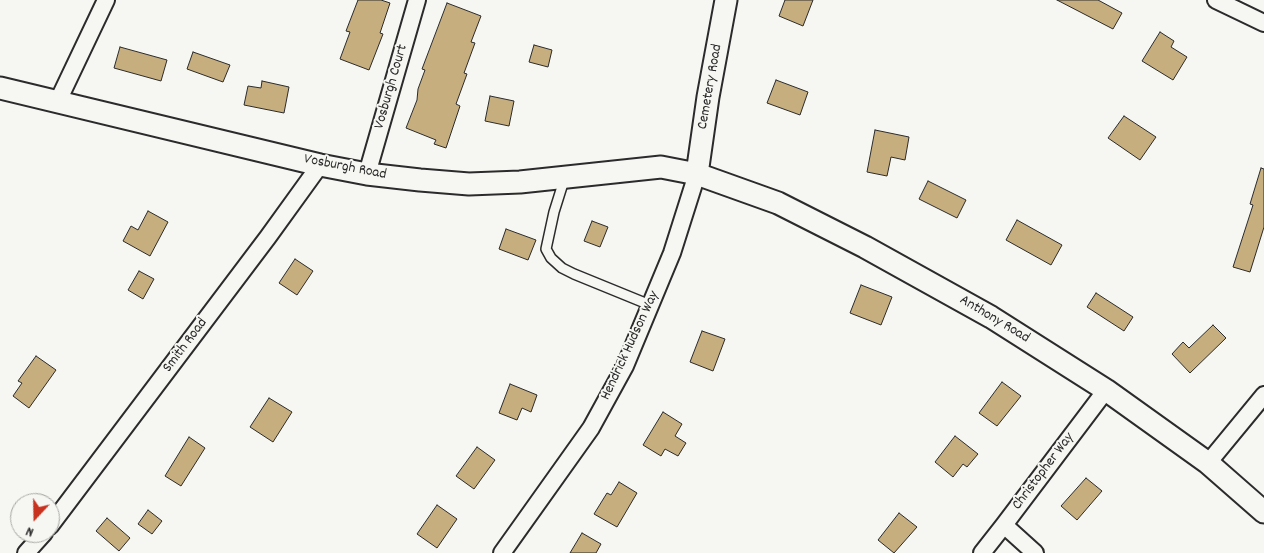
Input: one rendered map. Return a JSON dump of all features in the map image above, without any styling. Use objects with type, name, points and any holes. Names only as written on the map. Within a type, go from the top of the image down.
[{"type":"street","points":[[58,101],[106,0]]},
{"type":"street","name":"Vosburgh Court","points":[[367,174],[417,0]]},
{"type":"street","name":"Cemetery Road","points":[[697,174],[708,97],[726,0]]},
{"type":"street","points":[[1216,0],[1264,23]]},
{"type":"street","name":"Vosburgh Road","points":[[0,88],[367,174],[469,184],[520,182],[661,167],[697,174]]},
{"type":"street","name":"Smith Road","points":[[60,513],[262,245],[320,164]]},
{"type":"street","name":"Hendrick Hudson Way","points":[[502,553],[591,428],[625,366],[672,253],[697,174]]},
{"type":"street","name":"Anthony Road","points":[[697,174],[778,203],[866,247],[991,317],[1106,390],[1208,463],[1264,512]]},
{"type":"street","name":"Christopher Way","points":[[982,553],[1106,390]]},
{"type":"street","points":[[1208,463],[1264,395]]},
{"type":"street","points":[[1004,526],[1035,553]]},
{"type":"street","points":[[26,553],[35,543]]},
{"type":"lane","points":[[565,177],[554,212],[546,249],[551,258],[562,268],[574,274],[650,305]]},
{"type":"building","points":[[358,0],[381,0],[390,3],[380,33],[383,34],[369,70],[340,59],[350,32],[346,31]]},
{"type":"building","points":[[785,0],[813,0],[803,26],[779,16]]},
{"type":"building","points":[[1057,0],[1098,0],[1122,13],[1113,29]]},
{"type":"building","points":[[447,3],[481,16],[471,42],[475,43],[464,73],[467,74],[456,104],[460,106],[446,148],[434,144],[436,140],[406,128],[417,100],[418,89],[425,70],[422,69]]},
{"type":"building","points":[[1160,32],[1174,41],[1171,47],[1187,57],[1173,80],[1142,61]]},
{"type":"building","points":[[534,45],[552,50],[548,67],[529,62]]},
{"type":"building","points":[[120,47],[167,60],[161,81],[114,68]]},
{"type":"building","points":[[193,52],[230,65],[223,82],[187,69]]},
{"type":"building","points":[[776,80],[808,92],[800,115],[767,103]]},
{"type":"building","points":[[262,81],[289,87],[284,113],[244,105],[248,86],[261,88]]},
{"type":"building","points":[[490,96],[514,101],[509,126],[485,121]]},
{"type":"building","points":[[1124,116],[1156,137],[1140,160],[1108,138]]},
{"type":"building","points":[[875,130],[909,137],[905,160],[891,157],[887,176],[867,172]]},
{"type":"building","points":[[1261,168],[1264,169],[1264,227],[1250,272],[1233,267],[1253,205],[1250,204]]},
{"type":"building","points":[[928,181],[966,200],[957,218],[919,199]]},
{"type":"building","points":[[148,211],[168,222],[150,256],[123,241],[131,226],[138,230]]},
{"type":"building","points":[[1017,220],[1062,245],[1051,265],[1006,240]]},
{"type":"building","points":[[592,221],[608,227],[600,247],[584,241]]},
{"type":"building","points":[[506,229],[536,240],[528,260],[499,249]]},
{"type":"building","points":[[295,259],[313,271],[297,295],[279,283]]},
{"type":"building","points":[[139,271],[154,279],[143,299],[128,290]]},
{"type":"building","points":[[861,285],[892,297],[881,325],[850,313]]},
{"type":"building","points":[[1096,293],[1133,317],[1124,331],[1087,307]]},
{"type":"building","points":[[1213,325],[1226,338],[1190,373],[1172,354],[1183,342],[1189,348]]},
{"type":"building","points":[[702,331],[725,339],[713,371],[690,362]]},
{"type":"building","points":[[36,356],[56,370],[29,408],[13,396],[22,383],[18,381]]},
{"type":"building","points":[[1002,382],[1021,396],[997,426],[979,413]]},
{"type":"building","points":[[510,384],[537,395],[531,412],[522,408],[517,420],[499,413]]},
{"type":"building","points":[[269,398],[292,412],[273,442],[250,427]]},
{"type":"building","points":[[663,412],[682,424],[675,436],[686,443],[678,456],[665,449],[661,456],[643,445]]},
{"type":"building","points":[[955,436],[978,454],[967,467],[963,464],[953,477],[935,462]]},
{"type":"building","points":[[189,437],[205,448],[181,486],[165,476]]},
{"type":"building","points":[[477,447],[495,460],[474,489],[456,476]]},
{"type":"building","points":[[1086,478],[1102,491],[1077,520],[1061,506]]},
{"type":"building","points":[[619,482],[637,493],[617,527],[594,514],[607,493],[611,495]]},
{"type":"building","points":[[437,505],[457,519],[437,548],[417,534]]},
{"type":"building","points":[[148,510],[162,521],[152,534],[138,524]]},
{"type":"building","points":[[899,513],[917,527],[894,553],[878,540]]},
{"type":"building","points":[[107,518],[130,538],[119,551],[96,531]]},
{"type":"building","points":[[582,533],[601,544],[596,553],[570,553]]}]
